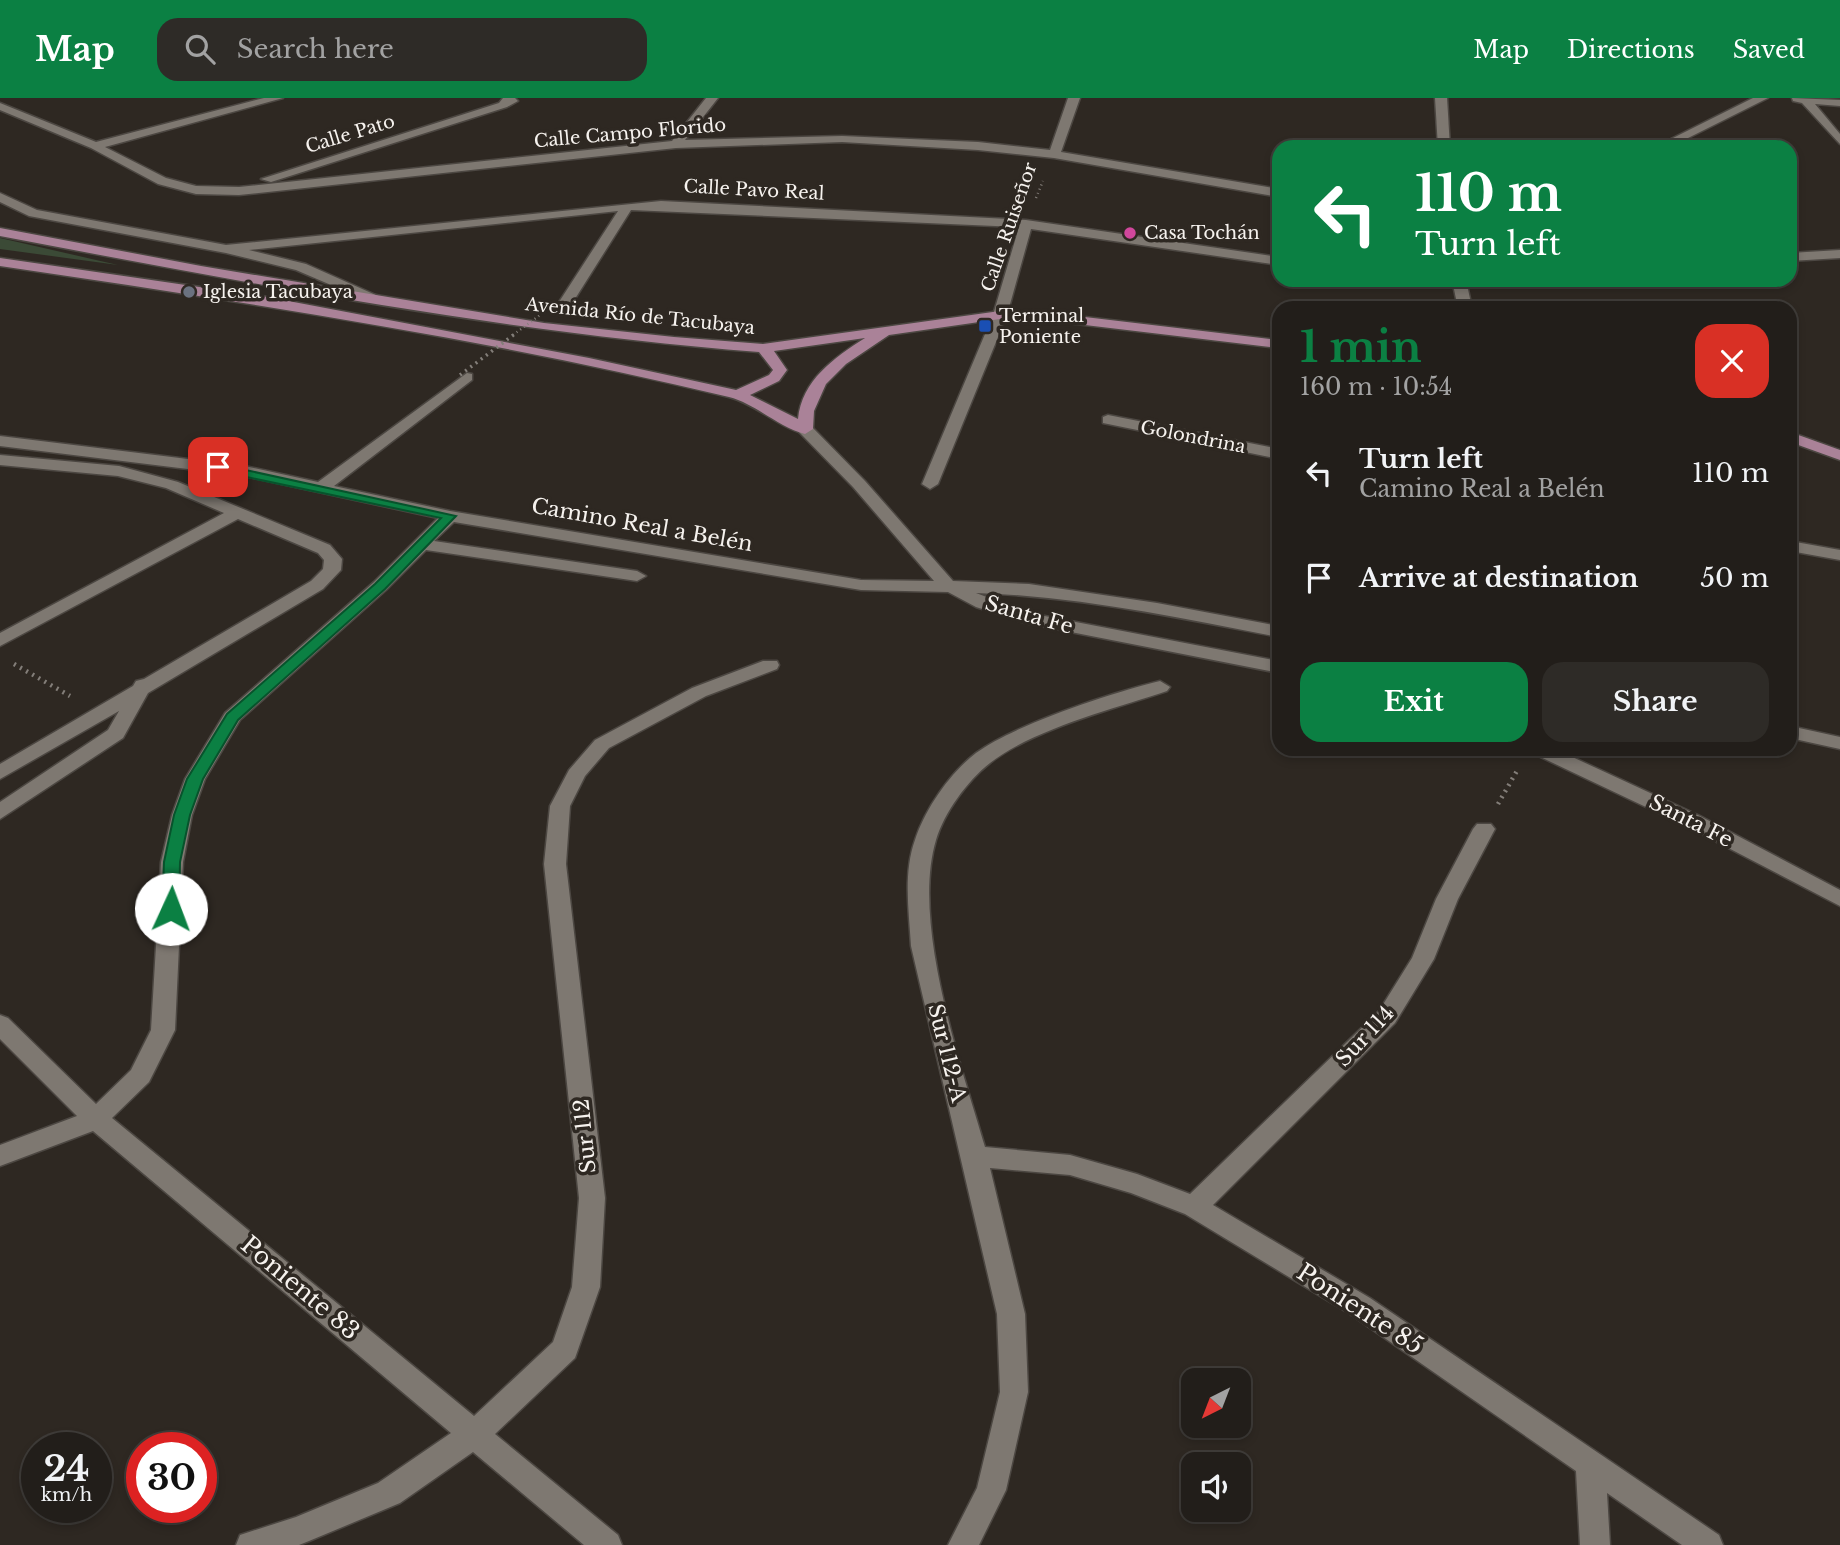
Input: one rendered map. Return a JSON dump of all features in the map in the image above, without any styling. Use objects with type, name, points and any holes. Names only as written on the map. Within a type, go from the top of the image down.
[{"type":"main road","name":"Avenida Río de Tacubaya","points":[[0,232],[544,327],[763,348],[891,328],[1000,315],[1068,319],[1272,343]]},
{"type":"main road","points":[[0,262],[262,300],[551,354],[738,395],[806,429],[805,408],[812,391],[822,378],[891,328]]},
{"type":"main road","points":[[738,395],[774,378],[780,370],[776,360],[763,348]]},
{"type":"main road","points":[[1797,440],[1840,455]]},
{"type":"street","points":[[95,146],[277,98]]},
{"type":"street","points":[[676,144],[712,98]]},
{"type":"street","name":"Calle Ruiseñor","points":[[1054,154],[1074,98]]},
{"type":"street","points":[[1441,98],[1444,140]]},
{"type":"street","points":[[1675,140],[1762,98]]},
{"type":"street","points":[[1790,98],[1840,103]]},
{"type":"street","name":"Calle Pato","points":[[239,191],[286,172],[510,99]]},
{"type":"street","points":[[1804,99],[1840,141]]},
{"type":"street","name":"Calle Campo Florido","points":[[0,106],[95,146],[162,181],[196,190],[239,191],[676,144],[755,139],[855,139],[978,146],[1054,154],[1272,191]]},
{"type":"street","points":[[0,197],[33,213],[226,249],[301,267],[373,299]]},
{"type":"street","points":[[562,301],[627,206]]},
{"type":"street","name":"Calle Pavo Real","points":[[226,249],[627,206],[702,206],[1026,224],[1272,260]]},
{"type":"street","name":"Calle Ruiseñor","points":[[930,484],[1000,315],[1026,224]]},
{"type":"street","points":[[1797,257],[1840,254]]},
{"type":"street","points":[[319,489],[463,376]]},
{"type":"street","name":"Golondrina","points":[[1108,420],[1272,453]]},
{"type":"street","name":"Santa Fe","points":[[806,429],[859,484],[947,585],[982,603],[1025,618],[1272,666]]},
{"type":"street","name":"Camino Real a Belén","points":[[0,441],[245,471],[450,516],[861,585],[1029,589],[1272,630]]},
{"type":"street","points":[[1,461],[26,444]]},
{"type":"street","points":[[0,773],[143,685],[317,585],[331,570],[333,559],[324,549],[172,485],[119,471],[1,461]]},
{"type":"street","points":[[0,640],[239,512]]},
{"type":"street","points":[[0,1156],[96,1119],[140,1076],[163,1030],[168,978],[172,862],[182,815],[195,779],[232,717],[425,545],[450,516]]},
{"type":"street","points":[[425,545],[637,576]]},
{"type":"street","points":[[1797,547],[1840,555]]},
{"type":"street","name":"Sur 112","points":[[251,1545],[298,1531],[389,1493],[476,1433],[565,1349],[586,1287],[592,1198],[555,864],[560,806],[576,774],[602,744],[699,692],[770,665]]},
{"type":"street","points":[[0,812],[116,734],[143,685]]},
{"type":"street","name":"Sur 112-A","points":[[963,1545],[991,1490],[1014,1392],[1012,1314],[975,1156],[948,1063],[922,946],[918,887],[925,839],[947,797],[983,758],[1039,728],[1160,687]]},
{"type":"street","points":[[1797,734],[1840,743]]},
{"type":"street","name":"Santa Fe","points":[[1533,756],[1693,821],[1840,899]]},
{"type":"street","name":"Sur 114","points":[[1194,1207],[1387,1017],[1423,959],[1447,899],[1484,830]]},
{"type":"street","name":"Poniente 83","points":[[0,1024],[96,1119],[476,1433],[607,1545]]},
{"type":"street","name":"Poniente 85","points":[[975,1156],[1070,1166],[1137,1184],[1194,1207],[1360,1306],[1708,1545]]},
{"type":"street","points":[[1590,1462],[1595,1545]]},
{"type":"path","name":"Calle Ruiseñor","points":[[1026,224],[1054,154]]},
{"type":"path","points":[[463,376],[562,301]]},
{"type":"path","points":[[11,662],[98,713]]},
{"type":"path","points":[[1484,830],[1530,756]]},
{"type":"green space","points":[[0,238],[118,265],[0,249]]},
{"type":"place","name":"Casa Tochán","points":[[1130,233]]},
{"type":"place","name":"Iglesia Tacubaya","points":[[189,292]]},
{"type":"place","name":"Terminal Poniente","points":[[985,326]]},
{"type":"route","points":[[171,909],[172,862],[182,815],[195,779],[232,717],[425,545],[450,516],[218,467]]}]
